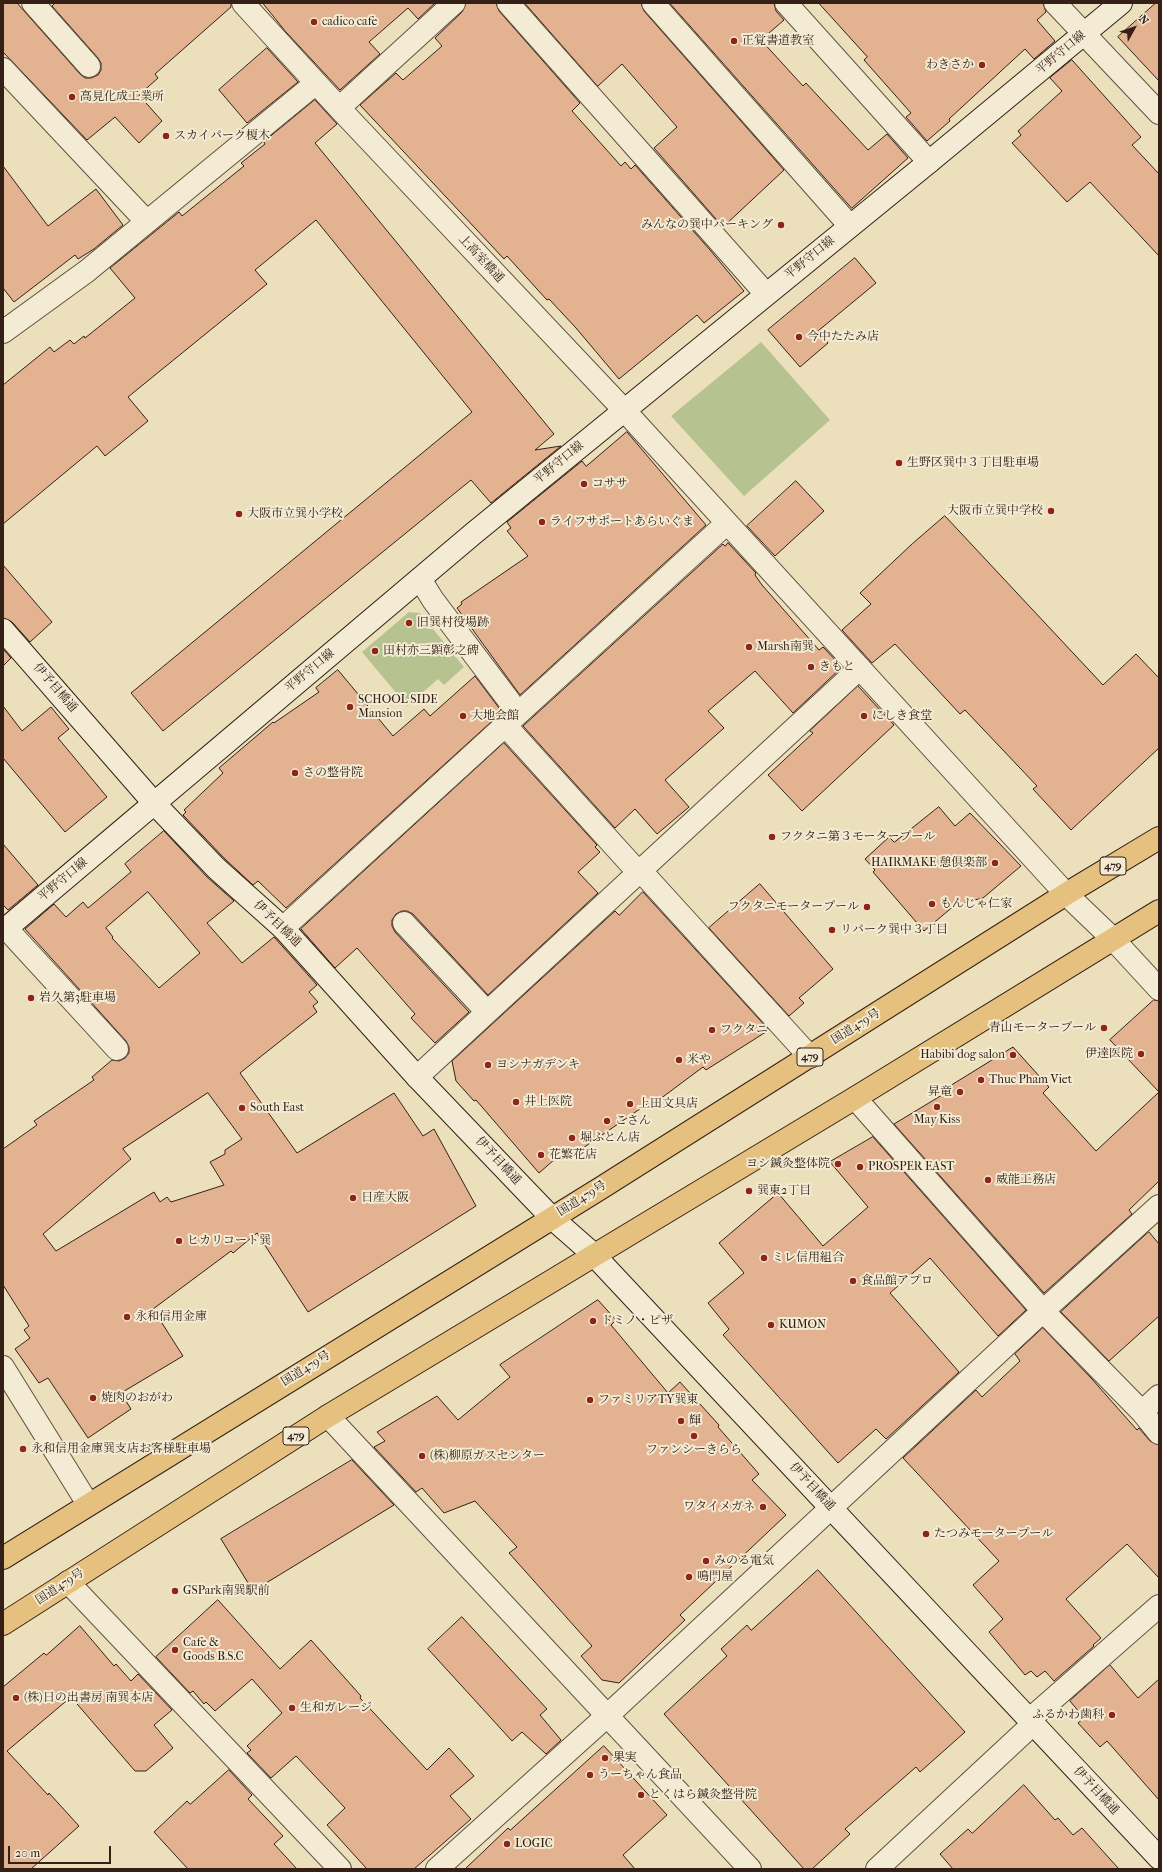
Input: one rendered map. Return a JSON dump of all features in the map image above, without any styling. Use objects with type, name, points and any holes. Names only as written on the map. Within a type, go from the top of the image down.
[{"type":"highway","name":"国道479号","points":[[3,1558],[552,1218],[810,1057],[1066,894],[1159,838]]},
{"type":"highway","name":"国道479号","points":[[3,1624],[328,1416],[593,1254],[855,1098],[1159,911]]},
{"type":"street","points":[[33,3],[89,66]]},
{"type":"street","points":[[3,332],[87,271],[316,83],[243,3]]},
{"type":"street","points":[[339,108],[454,3]]},
{"type":"street","points":[[508,3],[766,294]]},
{"type":"street","points":[[653,3],[850,226]]},
{"type":"street","points":[[786,3],[929,162]]},
{"type":"street","points":[[1055,3],[1159,113]]},
{"type":"street","name":"平野守口線","points":[[5,929],[420,579],[1121,3]]},
{"type":"street","points":[[3,69],[147,222]]},
{"type":"street","name":"上高室橋通","points":[[316,83],[624,410],[1066,894],[1113,939],[1159,989]]},
{"type":"street","points":[[283,928],[727,523]]},
{"type":"street","points":[[420,579],[433,600],[510,702],[510,721],[639,871],[810,1057]]},
{"type":"street","name":"伊予目橋通","points":[[3,630],[154,803],[216,868],[283,928],[417,1076],[552,1218],[593,1254],[1159,1858]]},
{"type":"street","points":[[417,1076],[860,668]]},
{"type":"street","points":[[404,923],[487,1012]]},
{"type":"street","points":[[5,929],[117,1049]]},
{"type":"street","points":[[855,1098],[1043,1311],[1142,1412],[1159,1433]]},
{"type":"street","points":[[437,1869],[608,1715],[1043,1311],[1159,1206]]},
{"type":"street","points":[[3,1367],[88,1504]]},
{"type":"street","points":[[1142,1412],[1159,1396]]},
{"type":"street","points":[[328,1416],[750,1869]]},
{"type":"street","points":[[68,1582],[340,1869]]},
{"type":"street","points":[[877,1869],[1031,1722],[1159,1606]]},
{"type":"green space","points":[[761,342],[830,420],[744,496],[671,416]]},
{"type":"green space","points":[[409,612],[420,613],[464,667],[444,685],[438,679],[407,706],[362,652]]},
{"type":"building","points":[[3,3],[17,3],[85,78],[91,78],[98,75],[101,70],[101,63],[52,6],[55,3],[231,3],[231,7],[155,74],[158,78],[139,95],[162,121],[139,143],[115,117],[87,140],[3,52]]},
{"type":"building","points":[[263,3],[435,3],[418,19],[408,8],[369,42],[380,54],[340,90],[286,32]]},
{"type":"building","points":[[466,3],[496,3],[499,11],[580,103],[572,111],[621,166],[625,162],[631,169],[635,165],[744,291],[704,323],[697,315],[619,379],[576,328],[549,299],[547,300],[507,256],[504,259],[360,105],[396,73],[403,80],[442,46],[435,38],[462,12]]},
{"type":"building","points":[[525,3],[641,3],[644,11],[784,170],[723,227],[654,148],[677,127],[622,64],[598,86]]},
{"type":"building","points":[[670,3],[774,3],[776,11],[784,20],[761,40],[803,86],[806,83],[868,150],[887,134],[908,158],[852,208]]},
{"type":"building","points":[[819,3],[1043,3],[1046,12],[1037,20],[1055,41],[1034,59],[1025,49],[927,141],[906,117],[911,113],[864,60],[867,57]]},
{"type":"building","points":[[1156,3],[1159,3],[1159,81],[1118,37]]},
{"type":"building","points":[[267,48],[298,82],[247,123],[219,90]]},
{"type":"building","points":[[1072,60],[1141,137],[1132,145],[1159,174],[1159,256],[1090,182],[1067,202],[1012,143],[1021,135],[1018,131],[1062,91],[1050,78]]},
{"type":"building","points":[[315,100],[337,124],[315,143],[554,434],[535,450],[561,446],[491,503],[471,480],[163,731],[131,693],[472,412],[316,220],[255,270],[267,284],[128,397],[148,421],[105,456],[97,446],[3,524],[3,385],[50,347],[54,352],[70,340],[74,344],[84,336],[85,338],[135,298],[110,268],[179,212],[182,216],[244,166],[241,163]]},
{"type":"building","points":[[3,166],[48,226],[96,189],[123,225],[94,249],[78,259],[75,255],[14,302],[3,288]]},
{"type":"building","points":[[855,258],[876,283],[818,331],[828,343],[800,367],[768,330]]},
{"type":"building","points":[[627,432],[706,525],[520,695],[457,608],[462,604],[461,602],[528,556],[507,531],[511,528],[507,522],[582,461],[586,466]]},
{"type":"building","points":[[796,481],[824,511],[775,556],[747,526]]},
{"type":"building","points":[[945,516],[1103,685],[1136,654],[1159,678],[1159,748],[1071,830],[1033,789],[1037,786],[965,710],[960,714],[895,644],[872,663],[842,630],[871,604],[860,593],[912,544]]},
{"type":"building","points":[[728,543],[756,573],[755,575],[762,585],[819,650],[823,647],[842,667],[793,713],[755,671],[708,711],[724,728],[665,780],[689,807],[657,834],[635,809],[615,828],[523,726],[723,544],[725,546]]},
{"type":"building","points":[[3,565],[52,622],[30,642],[12,622],[3,618]]},
{"type":"building","points":[[3,649],[11,658],[3,666]]},
{"type":"building","points":[[338,670],[393,736],[424,709],[430,716],[475,676],[499,708],[501,713],[286,908],[258,881],[253,885],[225,859],[183,815],[186,812],[184,810],[223,773],[219,768],[273,722],[274,723],[319,692],[316,688]]},
{"type":"building","points":[[858,686],[894,725],[802,811],[768,775],[813,733],[810,731]]},
{"type":"building","points":[[3,706],[22,731],[51,707],[69,729],[58,738],[107,797],[65,832],[3,758]]},
{"type":"building","points":[[504,743],[597,845],[595,847],[600,852],[578,872],[598,893],[488,995],[413,914],[407,911],[402,911],[396,914],[392,920],[392,926],[395,932],[469,1012],[435,1043],[411,1018],[415,1014],[357,948],[335,968],[301,929]]},
{"type":"building","points":[[939,807],[955,826],[970,813],[1021,866],[983,898],[955,905],[924,931],[873,872],[875,870],[865,859],[889,837],[894,842]]},
{"type":"building","points":[[164,831],[207,877],[234,901],[207,923],[242,963],[274,937],[317,985],[309,992],[318,1002],[313,1006],[317,1012],[240,1073],[297,1153],[394,1093],[423,1136],[434,1129],[476,1206],[308,1312],[257,1233],[233,1253],[231,1251],[153,1309],[183,1356],[121,1393],[131,1409],[88,1438],[48,1378],[39,1383],[15,1349],[30,1338],[24,1330],[29,1326],[3,1285],[3,1149],[37,1125],[34,1121],[94,1080],[92,1077],[112,1060],[119,1061],[125,1058],[129,1053],[129,1047],[126,1041],[25,929],[54,904],[66,917],[83,902],[88,908],[131,872],[125,864]],"holes":[[[148,892],[200,953],[159,988],[112,938],[113,937],[106,928]],[[208,1093],[242,1139],[225,1150],[225,1154],[210,1162],[224,1185],[171,1202],[167,1197],[160,1202],[154,1192],[56,1251],[43,1234],[131,1159],[123,1149]]]},
{"type":"building","points":[[3,844],[38,885],[8,910],[3,905]]},
{"type":"building","points":[[760,884],[833,969],[799,998],[804,1003],[789,1016],[709,928]]},
{"type":"building","points":[[643,892],[769,1030],[706,1070],[703,1067],[652,1105],[650,1102],[567,1159],[563,1152],[539,1173],[476,1100],[474,1101],[456,1081],[452,1061],[615,911],[619,915]]},
{"type":"building","name":"伊達医院","points":[[1154,1000],[1159,1001],[1159,1092],[1110,1040]]},
{"type":"building","points":[[1013,1047],[1049,1087],[1043,1093],[1096,1151],[1159,1092],[1159,1181],[1129,1210],[1132,1214],[1044,1293],[894,1124],[947,1092],[945,1089]]},
{"type":"building","name":"食品館アプロ","points":[[873,1137],[1026,1310],[998,1336],[930,1258],[890,1293],[959,1372],[886,1439],[876,1429],[838,1463],[723,1335],[729,1329],[708,1303],[744,1273],[719,1243],[778,1193],[823,1246],[868,1207],[830,1162]]},
{"type":"building","points":[[1149,1232],[1159,1244],[1159,1316],[1109,1361],[1061,1312]]},
{"type":"building","points":[[598,1300],[616,1320],[611,1325],[668,1393],[680,1382],[719,1425],[718,1427],[759,1474],[752,1480],[786,1515],[680,1615],[685,1620],[619,1683],[602,1680],[581,1656],[592,1646],[509,1553],[517,1547],[475,1501],[444,1513],[422,1488],[416,1492],[374,1447],[385,1441],[377,1432],[437,1396],[458,1420],[510,1377],[500,1365]]},
{"type":"building","points":[[1043,1328],[1091,1378],[1137,1430],[1139,1428],[1150,1441],[1159,1445],[1159,1578],[1127,1544],[1066,1599],[1101,1638],[1054,1681],[1045,1671],[1037,1677],[1031,1671],[1025,1675],[989,1632],[1003,1619],[973,1585],[999,1561],[903,1458],[976,1390],[982,1397],[1020,1361],[1015,1354]]},
{"type":"building","points":[[352,1460],[394,1505],[253,1591],[221,1539]]},
{"type":"building","points":[[818,1570],[965,1732],[920,1772],[916,1767],[845,1829],[850,1834],[812,1869],[804,1869],[664,1714],[727,1656],[721,1649],[747,1625],[751,1630]]},
{"type":"building","points":[[218,1600],[280,1669],[311,1640],[361,1696],[360,1698],[427,1770],[449,1748],[474,1776],[450,1796],[471,1819],[414,1869],[367,1869],[327,1825],[345,1808],[296,1756],[271,1778],[247,1753],[251,1750],[247,1746],[282,1713],[252,1679],[215,1711],[206,1702],[204,1704],[193,1691],[190,1693],[156,1657]]},
{"type":"building","points":[[462,1617],[547,1709],[540,1715],[561,1740],[546,1754],[522,1732],[512,1741],[428,1649]]},
{"type":"building","points":[[80,1626],[114,1666],[116,1664],[131,1681],[138,1674],[172,1710],[154,1725],[173,1748],[146,1771],[135,1771],[71,1697],[7,1751],[48,1795],[49,1793],[79,1826],[31,1869],[3,1869],[3,1687],[44,1653],[46,1655]]},
{"type":"building","points":[[1110,1665],[1138,1698],[1159,1679],[1159,1800],[1107,1741],[1100,1747],[1078,1723],[1084,1718],[1070,1701]]},
{"type":"building","points":[[604,1746],[667,1815],[623,1855],[635,1869],[465,1869],[508,1828],[510,1830]]},
{"type":"building","points":[[229,1770],[252,1795],[248,1799],[283,1836],[274,1844],[297,1869],[188,1869],[154,1832],[187,1801],[190,1804]]},
{"type":"building","points":[[1024,1785],[1055,1820],[1058,1818],[1073,1835],[1082,1828],[1119,1869],[953,1869],[940,1854],[968,1829],[972,1833]]},
{"type":"place","name":"cadico cafe","points":[[314,22]]},
{"type":"place","name":"正覚書道教室","points":[[734,41]]},
{"type":"place","name":"わきさか","points":[[982,65]]},
{"type":"place","name":"高見化成工業所","points":[[72,97]]},
{"type":"place","name":"スカイパーク榎木","points":[[166,136]]},
{"type":"place","name":"みんなの巽中パーキング","points":[[781,225]]},
{"type":"place","name":"今中たたみ店","points":[[799,337]]},
{"type":"place","name":"生野区巽中３丁目駐車場","points":[[899,463]]},
{"type":"place","name":"コササ","points":[[584,484]]},
{"type":"place","name":"大阪市立巽中学校","points":[[1051,511]]},
{"type":"place","name":"大阪市立巽小学校","points":[[239,514]]},
{"type":"place","name":"ライフサポートあらいぐま","points":[[542,522]]},
{"type":"place","name":"旧巽村役場跡","points":[[409,623]]},
{"type":"place","name":"Marsh南巽","points":[[749,647]]},
{"type":"place","name":"田村亦三顕彰之碑","points":[[375,651]]},
{"type":"place","name":"きもと","points":[[811,667]]},
{"type":"place","name":"SCHOOL SIDE Mansion","points":[[350,707]]},
{"type":"place","name":"大地会館","points":[[463,716]]},
{"type":"place","name":"にしき食堂","points":[[864,716]]},
{"type":"place","name":"さの整骨院","points":[[295,773]]},
{"type":"place","name":"フクタニ第３モータープール","points":[[772,837]]},
{"type":"place","name":"HAIRMAKE 憩倶楽部","points":[[995,863]]},
{"type":"place","name":"もんじゃ仁家","points":[[932,904]]},
{"type":"place","name":"フクタニモータープール","points":[[867,907]]},
{"type":"place","name":"リパーク巽中３丁目","points":[[832,930]]},
{"type":"place","name":"岩久第3駐車場","points":[[31,998]]},
{"type":"place","name":"青山モータープール","points":[[1104,1028]]},
{"type":"place","name":"フクタニ","points":[[712,1030]]},
{"type":"place","name":"伊達医院","points":[[1141,1054]]},
{"type":"place","name":"Habibi dog salon","points":[[1013,1055]]},
{"type":"place","name":"米や","points":[[679,1060]]},
{"type":"place","name":"ヨシナガデンキ","points":[[488,1065]]},
{"type":"place","name":"Thuc Pham Viet","points":[[981,1080]]},
{"type":"place","name":"昇竜","points":[[960,1092]]},
{"type":"place","name":"井上医院","points":[[516,1102]]},
{"type":"place","name":"上田文具店","points":[[630,1104]]},
{"type":"place","name":"May Kiss","points":[[937,1107]]},
{"type":"place","name":"South East","points":[[242,1108]]},
{"type":"place","name":"こさん","points":[[607,1121]]},
{"type":"place","name":"堀ふとん店","points":[[572,1138]]},
{"type":"place","name":"花繁花店","points":[[541,1155]]},
{"type":"place","name":"ヨシ鍼灸整体院","points":[[838,1164]]},
{"type":"place","name":"PROSPER EAST","points":[[860,1167]]},
{"type":"place","name":"威能工務店","points":[[988,1180]]},
{"type":"place","name":"巽東2丁目","points":[[749,1191]]},
{"type":"place","name":"日産大阪","points":[[353,1198]]},
{"type":"place","name":"ヒカリコート巽","points":[[179,1241]]},
{"type":"place","name":"ミレ信用組合","points":[[764,1258]]},
{"type":"place","name":"食品館アプロ","points":[[853,1281]]},
{"type":"place","name":"永和信用金庫","points":[[127,1317]]},
{"type":"place","name":"ドミノ・ピザ","points":[[593,1321]]},
{"type":"place","name":"KUMON","points":[[771,1325]]},
{"type":"place","name":"焼肉のおがわ","points":[[93,1398]]},
{"type":"place","name":"ファミリアTY巽東","points":[[590,1400]]},
{"type":"place","name":"輝","points":[[681,1421]]},
{"type":"place","name":"ファンシーきらら","points":[[694,1436]]},
{"type":"place","name":"永和信用金庫巽支店お客様駐車場","points":[[23,1449]]},
{"type":"place","name":"(株)柳原ガスセンター","points":[[422,1456]]},
{"type":"place","name":"ワタイメガネ","points":[[763,1507]]},
{"type":"place","name":"たつみモータープール","points":[[926,1534]]},
{"type":"place","name":"みのる電気","points":[[706,1561]]},
{"type":"place","name":"鳴門屋","points":[[689,1577]]},
{"type":"place","name":"GSPark南巽駅前","points":[[175,1591]]},
{"type":"place","name":"Cafe & Goods B.S.C","points":[[175,1650]]},
{"type":"place","name":"(株)日の出書房 南巽本店","points":[[16,1698]]},
{"type":"place","name":"生和ガレージ","points":[[292,1708]]},
{"type":"place","name":"ふるかわ歯科","points":[[1112,1715]]},
{"type":"place","name":"果実","points":[[605,1758]]},
{"type":"place","name":"うーちゃん食品","points":[[590,1775]]},
{"type":"place","name":"とくはら鍼灸整骨院","points":[[641,1795]]},
{"type":"place","name":"LOGIC","points":[[507,1844]]}]
